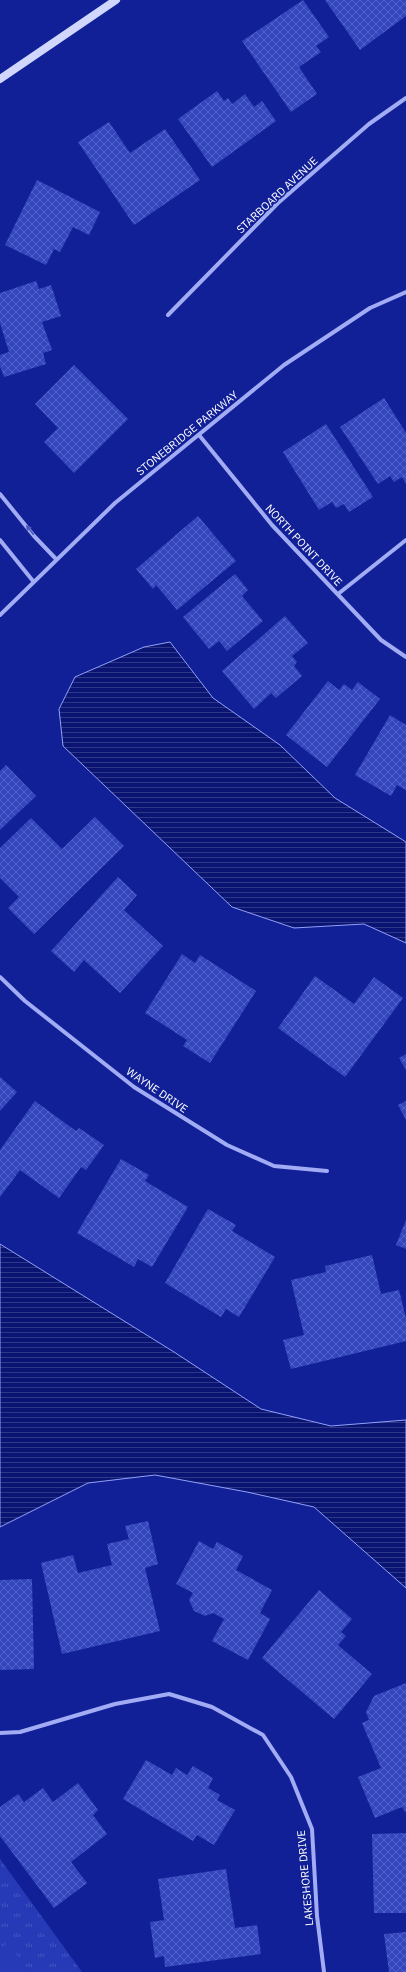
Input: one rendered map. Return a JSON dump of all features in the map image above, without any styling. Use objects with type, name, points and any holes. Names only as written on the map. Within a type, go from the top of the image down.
[{"type":"street","points":[[0,79],[116,0]]},
{"type":"street","name":"STARBOARD AVENUE","points":[[168,315],[278,203],[370,124],[406,98]]},
{"type":"street","name":"STONEBRIDGE PARKWAY","points":[[0,615],[114,503],[284,365],[370,308],[406,292]]},
{"type":"street","name":"NORTH POINT DRIVE","points":[[199,435],[272,525],[381,640],[406,657]]},
{"type":"street","points":[[0,494],[34,536],[56,559]]},
{"type":"street","points":[[0,540],[33,581]]},
{"type":"street","points":[[338,594],[406,540]]},
{"type":"street","name":"WAYNE DRIVE","points":[[0,977],[25,1001],[134,1087],[227,1145],[274,1166],[327,1171]]},
{"type":"street","name":"LAKESHORE DRIVE","points":[[0,1733],[20,1732],[115,1704],[169,1694],[212,1707],[263,1735],[292,1776],[312,1829],[317,1916],[324,1972]]},
{"type":"green space","points":[[0,1859],[82,1972],[0,1972]]},
{"type":"green space","points":[[8,1943],[29,1972],[0,1972],[0,1949]]},
{"type":"shaded area","points":[[170,642],[213,698],[280,745],[335,798],[406,842],[406,943],[364,924],[294,928],[232,907],[63,746],[59,709],[75,677],[144,647]]},
{"type":"shaded area","points":[[0,1244],[174,1352],[261,1409],[331,1426],[406,1420],[406,1588],[314,1507],[247,1492],[155,1475],[88,1483],[0,1527]]},
{"type":"building","points":[[303,0],[329,37],[316,46],[321,52],[299,67],[317,94],[291,112],[242,41]]},
{"type":"building","points":[[325,0],[406,0],[406,16],[360,50]]},
{"type":"building","points":[[217,91],[224,101],[228,98],[232,104],[245,94],[254,107],[262,101],[276,121],[212,167],[178,119]]},
{"type":"building","points":[[109,122],[130,153],[165,129],[200,180],[134,225],[78,142]]},
{"type":"building","points":[[37,180],[100,212],[89,235],[73,227],[60,252],[54,249],[46,265],[5,245]]},
{"type":"building","points":[[36,281],[39,289],[51,285],[61,316],[42,322],[52,350],[43,353],[46,364],[4,377],[0,366],[0,355],[9,352],[0,323],[0,293]]},
{"type":"building","points":[[74,365],[128,419],[74,473],[44,442],[58,428],[35,404]]},
{"type":"building","points":[[384,398],[406,433],[406,484],[402,477],[394,482],[390,476],[378,484],[340,427]]},
{"type":"building","points":[[326,424],[373,497],[349,512],[344,504],[336,508],[332,502],[319,510],[283,452]]},
{"type":"building","points":[[198,516],[236,561],[177,610],[156,585],[153,589],[136,569]]},
{"type":"building","points":[[235,574],[248,590],[242,596],[263,621],[227,651],[219,641],[209,649],[183,617]]},
{"type":"building","points":[[285,616],[308,643],[292,656],[297,662],[294,666],[302,676],[276,698],[271,693],[254,709],[222,671]]},
{"type":"building","points":[[328,681],[339,690],[344,684],[352,690],[358,682],[380,699],[327,767],[286,735]]},
{"type":"building","points":[[390,715],[406,725],[406,790],[397,785],[391,796],[355,775]]},
{"type":"building","points":[[6,765],[36,796],[0,830],[0,771]]},
{"type":"building","points":[[95,817],[124,846],[34,934],[8,908],[19,897],[0,878],[0,848],[31,818],[62,849]]},
{"type":"building","points":[[118,877],[137,895],[124,910],[163,946],[120,993],[84,960],[74,972],[51,951]]},
{"type":"building","points":[[182,954],[195,963],[200,955],[256,991],[210,1063],[183,1046],[187,1040],[145,1013]]},
{"type":"building","points":[[315,976],[354,1004],[374,977],[403,998],[345,1077],[278,1028]]},
{"type":"building","points":[[406,1054],[406,1070],[399,1058]]},
{"type":"building","points":[[0,1077],[17,1092],[0,1111]]},
{"type":"building","points":[[35,1101],[76,1131],[79,1128],[104,1145],[86,1170],[81,1167],[59,1198],[20,1170],[0,1197],[0,1150]]},
{"type":"building","points":[[406,1101],[406,1120],[398,1105]]},
{"type":"building","points":[[121,1159],[149,1175],[145,1181],[188,1207],[152,1267],[138,1259],[134,1267],[77,1233]]},
{"type":"building","points":[[208,1209],[236,1225],[232,1231],[275,1257],[239,1317],[226,1309],[221,1317],[165,1283]]},
{"type":"building","points":[[406,1220],[406,1249],[396,1245]]},
{"type":"building","points":[[372,1255],[381,1294],[399,1290],[406,1318],[406,1341],[291,1369],[283,1340],[304,1335],[291,1280],[326,1272],[325,1266]]},
{"type":"building","points":[[148,1521],[158,1564],[145,1568],[160,1631],[62,1654],[41,1563],[73,1555],[78,1573],[112,1565],[107,1544],[129,1539],[125,1526]]},
{"type":"building","points":[[199,1541],[213,1549],[217,1542],[243,1556],[236,1570],[272,1590],[260,1613],[270,1619],[248,1660],[212,1641],[224,1619],[213,1613],[205,1616],[194,1611],[189,1600],[193,1593],[176,1584]]},
{"type":"building","points":[[32,1579],[34,1669],[0,1670],[0,1580]]},
{"type":"building","points":[[319,1590],[352,1619],[341,1632],[346,1636],[338,1645],[372,1674],[334,1719],[262,1658]]},
{"type":"building","points":[[406,1683],[406,1811],[405,1812],[402,1807],[375,1818],[358,1777],[381,1768],[362,1723],[369,1720],[366,1712],[374,1696]]},
{"type":"building","points":[[146,1760],[172,1775],[176,1768],[187,1775],[193,1766],[213,1778],[208,1788],[220,1795],[217,1800],[235,1810],[214,1845],[197,1835],[193,1841],[123,1799]]},
{"type":"building","points":[[78,1783],[98,1810],[93,1815],[107,1834],[71,1862],[87,1883],[54,1908],[0,1836],[0,1807],[18,1794],[24,1802],[43,1788],[53,1802]]},
{"type":"building","points":[[406,1833],[406,1913],[374,1913],[372,1834]]},
{"type":"building","points":[[226,1869],[235,1928],[257,1925],[261,1954],[165,1967],[164,1956],[155,1958],[150,1922],[164,1920],[158,1879]]},
{"type":"building","points":[[406,1932],[406,1972],[389,1972],[384,1934]]}]
